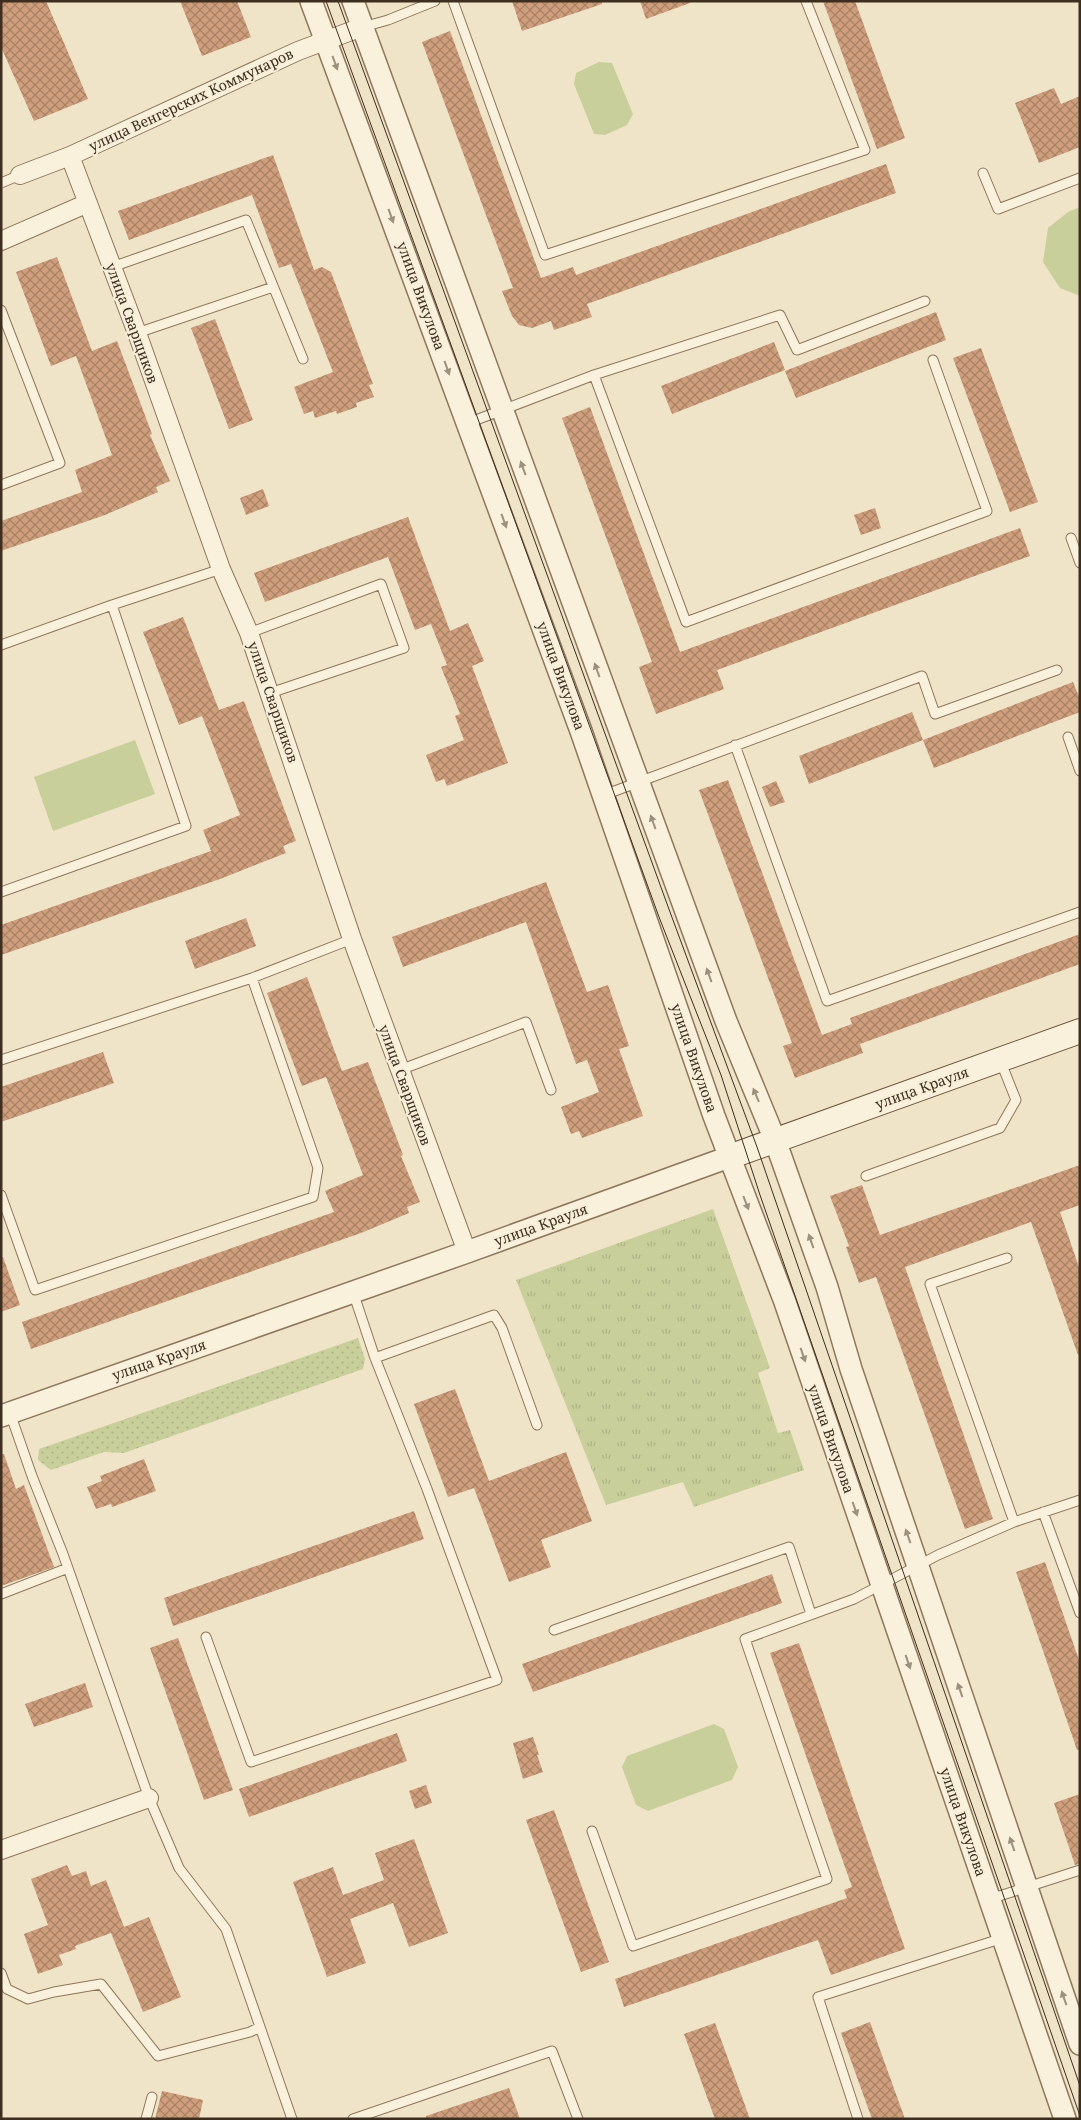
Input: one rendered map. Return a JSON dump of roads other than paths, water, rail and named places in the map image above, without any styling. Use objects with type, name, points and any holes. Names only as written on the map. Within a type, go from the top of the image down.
[{"type":"main road","name":"улица Крауля","points":[[729,1157],[1080,1031]]},
{"type":"street","name":"улица Викулова","points":[[312,1],[603,795],[729,1157],[785,1302],[1065,2119]]},
{"type":"street","points":[[353,1],[726,1021],[776,1140],[827,1287],[851,1369],[1080,2044]]},
{"type":"street","name":"улица Венгерских Коммунаров","points":[[20,175],[70,156],[298,51],[362,27]]},
{"type":"street","name":"улица Сварщиков","points":[[70,156],[137,333],[220,569],[249,633],[352,939],[467,1252]]},
{"type":"street","points":[[1,241],[88,203]]},
{"type":"street","name":"улица Крауля","points":[[6,1414],[467,1252],[729,1157]]},
{"type":"street","points":[[1,1850],[149,1798]]},
{"type":"lane","points":[[362,27],[388,20],[435,1]]},
{"type":"lane","points":[[453,1],[545,255],[865,150],[806,1]]},
{"type":"lane","points":[[983,173],[998,209],[1080,178]]},
{"type":"lane","points":[[1,183],[20,175]]},
{"type":"lane","points":[[112,268],[246,220],[303,359]]},
{"type":"lane","points":[[137,333],[273,286]]},
{"type":"lane","points":[[468,423],[594,375],[780,315],[798,350],[925,300]]},
{"type":"lane","points":[[1,310],[60,463],[1,486]]},
{"type":"lane","points":[[594,375],[686,622],[988,511],[932,360]]},
{"type":"lane","points":[[1071,538],[1080,563]]},
{"type":"lane","points":[[1,645],[220,569]]},
{"type":"lane","points":[[249,633],[381,584],[404,648],[270,693]]},
{"type":"lane","points":[[1,892],[186,826],[112,605]]},
{"type":"lane","points":[[603,795],[922,676],[935,714],[1057,670]]},
{"type":"lane","points":[[1068,737],[1080,771]]},
{"type":"lane","points":[[735,745],[828,1001],[1080,912]]},
{"type":"lane","points":[[1,1060],[252,978],[352,939]]},
{"type":"lane","points":[[1,1195],[35,1290],[313,1197],[318,1168],[252,978]]},
{"type":"lane","points":[[400,1070],[526,1022],[551,1090]]},
{"type":"lane","points":[[866,1176],[1000,1128],[1016,1100],[1000,1060]]},
{"type":"lane","points":[[1007,1258],[930,1284],[1014,1522]]},
{"type":"lane","points":[[206,1637],[251,1762],[497,1680],[427,1489],[375,1358],[354,1292]]},
{"type":"lane","points":[[375,1358],[494,1315],[502,1328],[537,1425]]},
{"type":"lane","points":[[6,1414],[68,1568],[149,1798],[179,1868],[226,1928],[292,2119]]},
{"type":"lane","points":[[592,1831],[632,1946],[827,1879],[745,1639],[854,1599],[918,1566],[1014,1522],[1080,1500]]},
{"type":"lane","points":[[1043,1512],[1080,1613]]},
{"type":"lane","points":[[554,1630],[789,1547],[811,1614]]},
{"type":"lane","points":[[1,1594],[68,1568]]},
{"type":"lane","points":[[989,1899],[1080,1870]]},
{"type":"lane","points":[[858,2119],[818,1997],[1003,1938]]},
{"type":"lane","points":[[1,1973],[6,1988],[28,1999],[54,1992],[101,1984],[158,2056],[250,2032],[260,2027]]},
{"type":"lane","points":[[353,2119],[552,2051],[578,2119]]},
{"type":"lane","points":[[146,2119],[152,2097]]},
{"type":"tram line","points":[[326,1],[659,917],[721,1075],[760,1195],[1080,2116]]},
{"type":"tram line","points":[[338,1],[757,1147],[1080,2086]]}]
